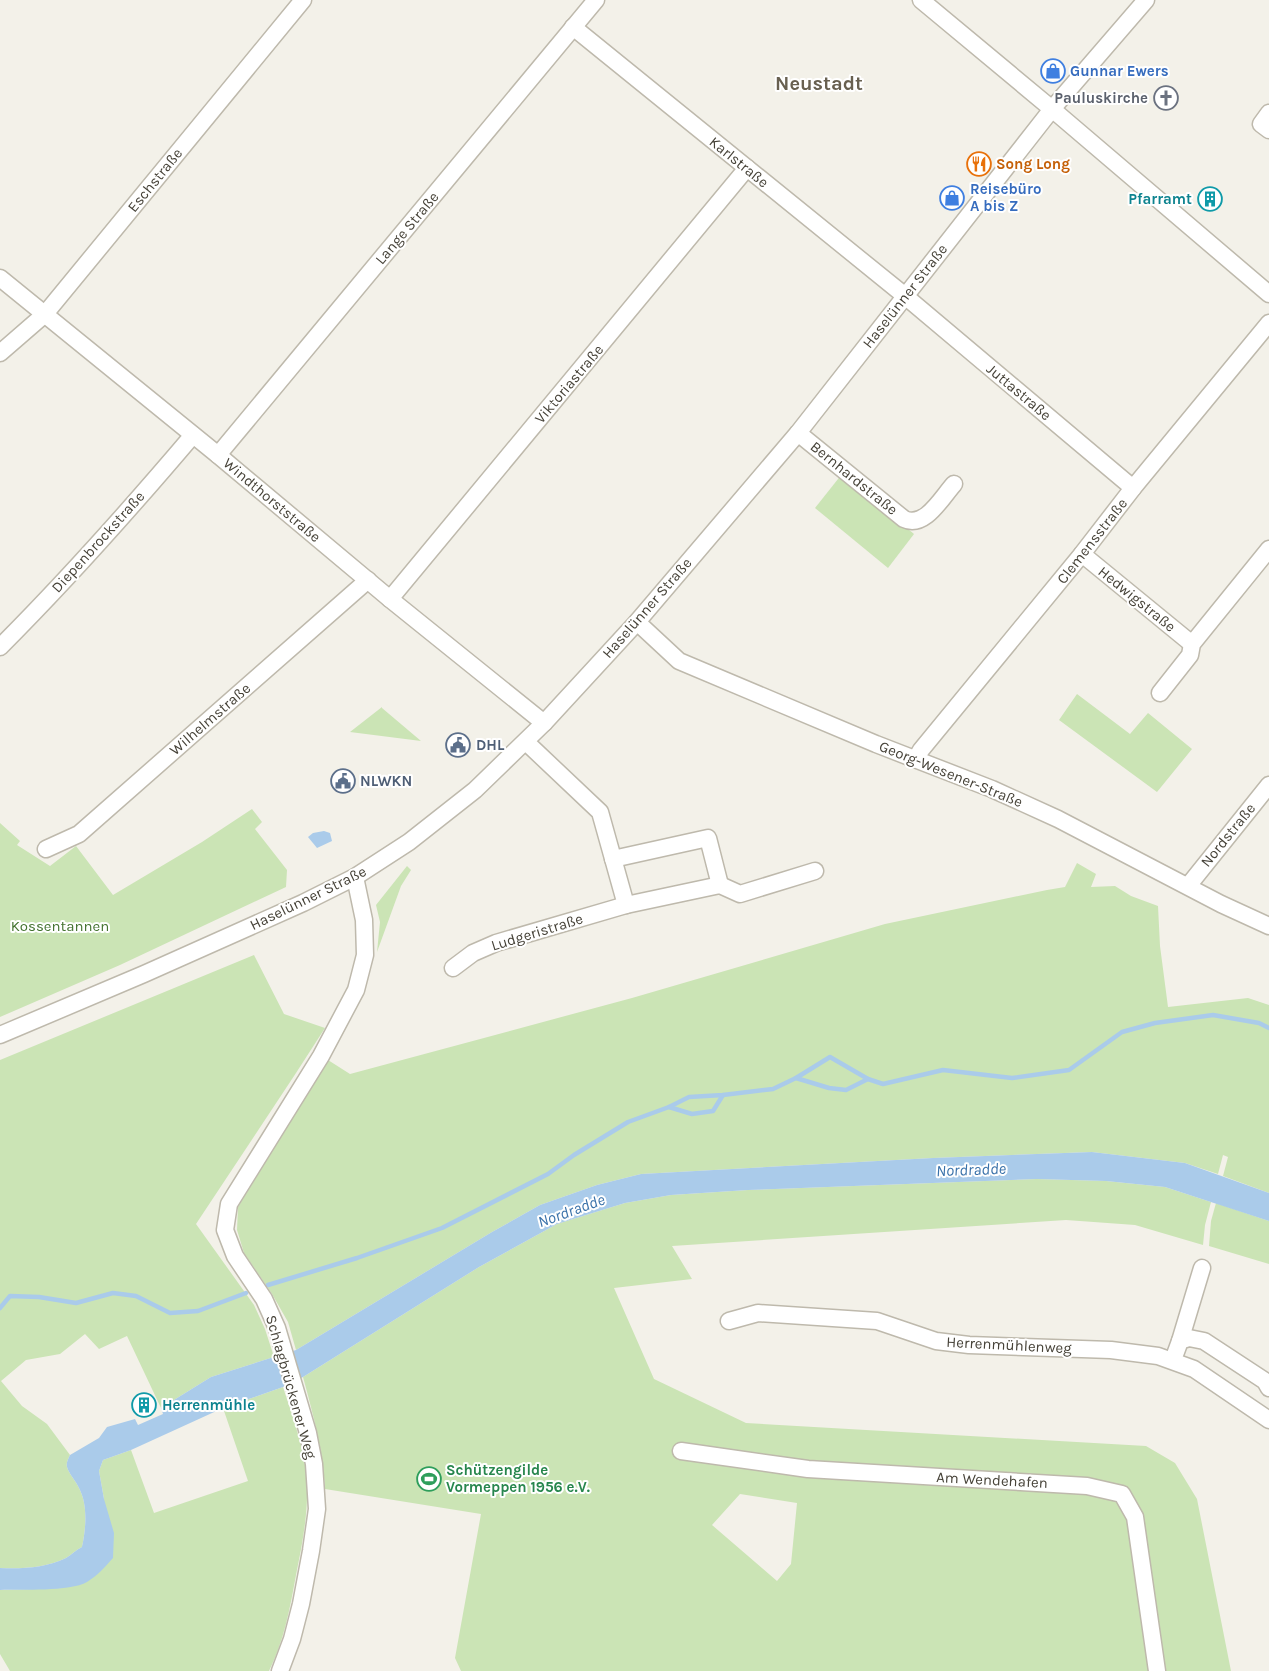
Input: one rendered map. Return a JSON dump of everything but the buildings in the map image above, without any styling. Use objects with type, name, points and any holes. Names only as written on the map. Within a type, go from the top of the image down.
[{"type":"street","name":"Eschstraße","points":[[0,353],[45,314],[303,0]]},
{"type":"street","name":"Lange Straße","points":[[218,455],[596,0]]},
{"type":"street","points":[[920,0],[1052,109],[1269,294]]},
{"type":"street","name":"Haselünner Straße","points":[[0,1035],[144,974],[355,878],[409,842],[475,790],[526,742],[637,622],[798,433],[1052,109],[1146,0]]},
{"type":"street","name":"Karlstraße","points":[[573,27],[905,296]]},
{"type":"street","points":[[1269,113],[1261,124],[1269,130]]},
{"type":"street","name":"Viktoriastraße","points":[[390,599],[747,168]]},
{"type":"street","name":"Windthorststraße","points":[[0,278],[218,455],[390,599],[544,723]]},
{"type":"street","name":"Juttastraße","points":[[905,296],[1133,488]]},
{"type":"street","name":"Clemensstraße","points":[[916,759],[921,750],[1082,554],[1133,488],[1269,323]]},
{"type":"street","name":"Bernhardstraße","points":[[798,433],[910,522],[920,520],[926,516],[954,484]]},
{"type":"street","name":"Diepenbrockstraße","points":[[0,647],[115,526],[193,435]]},
{"type":"street","points":[[1160,693],[1190,655],[1192,644],[1269,549]]},
{"type":"street","name":"Hedwigstraße","points":[[1082,554],[1192,644]]},
{"type":"street","name":"Wilhelmstraße","points":[[46,849],[79,834],[368,580]]},
{"type":"street","name":"Georg-Wesener-Straße","points":[[637,622],[680,661],[916,759],[992,788],[1058,819],[1269,926]]},
{"type":"street","points":[[526,742],[600,812],[626,905]]},
{"type":"street","name":"Nordstraße","points":[[1188,886],[1269,785]]},
{"type":"street","points":[[613,859],[708,838],[720,885],[740,894],[815,871]]},
{"type":"street","name":"Schlagbrückener Weg","points":[[280,1671],[292,1639],[301,1604],[317,1509],[314,1464],[277,1328],[264,1299],[235,1256],[225,1230],[229,1204],[322,1056],[356,990],[365,955],[364,920],[355,878]]},
{"type":"street","name":"Ludgeristraße","points":[[454,968],[473,953],[496,944],[626,905],[720,885]]},
{"type":"street","points":[[1173,1360],[1202,1268]]},
{"type":"street","name":"Herrenmühlenweg","points":[[729,1321],[758,1313],[877,1321],[936,1341],[970,1345],[1111,1350],[1158,1356],[1194,1369],[1268,1417]]},
{"type":"street","points":[[1180,1342],[1189,1338],[1204,1341],[1265,1381],[1269,1388]]},
{"type":"street","name":"Am Wendehafen","points":[[681,1451],[808,1469],[1087,1486],[1122,1494],[1135,1517],[1157,1671]]},
{"type":"green space","points":[[842,474],[914,534],[888,568],[815,508]]},
{"type":"green space","points":[[1077,694],[1130,734],[1148,713],[1192,749],[1157,792],[1059,720]]},
{"type":"green space","points":[[382,708],[421,741],[350,732]]},
{"type":"green space","name":"Kossentannen","points":[[252,809],[262,822],[255,829],[287,870],[286,887],[120,965],[0,1017],[0,823],[20,841],[17,845],[50,866],[76,846],[113,895],[202,842]]},
{"type":"green space","points":[[1077,863],[1096,874],[1091,887],[1115,886],[1131,896],[1158,906],[1160,946],[1168,1007],[1248,998],[1269,1005],[1269,1193],[1223,1176],[1228,1157],[1223,1155],[1218,1174],[1185,1163],[1092,1152],[933,1158],[641,1174],[597,1185],[540,1205],[296,1350],[288,1322],[272,1294],[244,1253],[237,1230],[238,1207],[328,1060],[350,1074],[632,998],[885,924],[1065,887]]},
{"type":"green space","points":[[407,866],[411,870],[401,886],[377,952],[380,922],[376,905]]},
{"type":"green space","points":[[254,955],[284,1014],[325,1028],[196,1224],[254,1305],[265,1329],[274,1357],[211,1377],[161,1408],[127,1336],[99,1349],[85,1334],[60,1354],[26,1360],[1,1381],[22,1406],[47,1424],[70,1455],[67,1467],[79,1488],[84,1502],[84,1532],[82,1547],[66,1558],[50,1564],[33,1567],[0,1568],[0,1060]]},
{"type":"green space","points":[[1037,1179],[1106,1181],[1165,1187],[1211,1202],[1205,1225],[1203,1245],[1135,1225],[1066,1220],[672,1246],[692,1279],[614,1288],[654,1379],[746,1423],[1146,1446],[1175,1463],[1197,1499],[1231,1671],[461,1671],[455,1658],[481,1514],[325,1489],[320,1446],[303,1377],[479,1267],[557,1224],[625,1203],[671,1195],[748,1190]],"holes":[[[740,1494],[797,1503],[791,1564],[777,1581],[712,1525]]]},
{"type":"green space","points":[[1216,1203],[1269,1221],[1269,1264],[1209,1246],[1211,1221]]},
{"type":"green space","points":[[283,1387],[303,1455],[307,1479],[307,1506],[289,1612],[279,1648],[269,1671],[10,1671],[0,1654],[0,1590],[63,1588],[104,1499],[99,1471],[103,1460],[131,1450],[154,1513],[248,1481],[223,1408]]},
{"type":"water","points":[[324,831],[330,833],[332,841],[317,848],[308,837],[313,833]]},
{"type":"water","name":"Nordradde","points":[[1092,1152],[1185,1163],[1269,1193],[1269,1221],[1165,1187],[1106,1181],[1037,1179],[748,1190],[671,1195],[625,1203],[557,1224],[479,1267],[303,1377],[283,1387],[223,1408],[131,1450],[103,1460],[99,1471],[104,1499],[114,1533],[113,1558],[94,1577],[79,1585],[58,1589],[0,1590],[0,1568],[25,1568],[50,1564],[66,1558],[82,1547],[85,1524],[84,1502],[78,1485],[68,1470],[67,1462],[70,1455],[99,1438],[107,1427],[135,1419],[138,1425],[163,1414],[161,1408],[211,1377],[296,1350],[540,1205],[597,1185],[641,1174],[933,1158]]},
{"type":"waterway","points":[[268,1285],[357,1258],[442,1228],[548,1174],[574,1155],[628,1122],[669,1107],[689,1097],[773,1089],[796,1078],[829,1088],[846,1090],[868,1079],[883,1084],[943,1070],[1012,1078],[1069,1070],[1122,1032],[1155,1023],[1213,1015],[1259,1023],[1269,1028]]},
{"type":"waterway","points":[[796,1078],[830,1057],[868,1079]]},
{"type":"waterway","points":[[669,1107],[692,1114],[713,1111],[723,1095]]},
{"type":"waterway","points":[[0,1308],[10,1296],[39,1297],[76,1303],[113,1293],[136,1296],[170,1313],[198,1311],[246,1293]]},
{"type":"place","name":"Gunnar Ewers","points":[[1053,71]]},
{"type":"place","name":"Pauluskirche","points":[[1166,98]]},
{"type":"place","name":"Song Long","points":[[979,164]]},
{"type":"place","name":"Reisebüro A bis Z","points":[[952,198]]},
{"type":"place","name":"Pfarramt","points":[[1210,199]]},
{"type":"place","name":"DHL","points":[[458,745]]},
{"type":"place","name":"NLWKN","points":[[343,781]]},
{"type":"place","name":"Herrenmühle","points":[[144,1405]]},
{"type":"place","name":"Schützengilde Vormeppen 1956 e.V.","points":[[429,1479]]},
{"type":"district","name":"Neustadt","points":[[819,83]]}]
